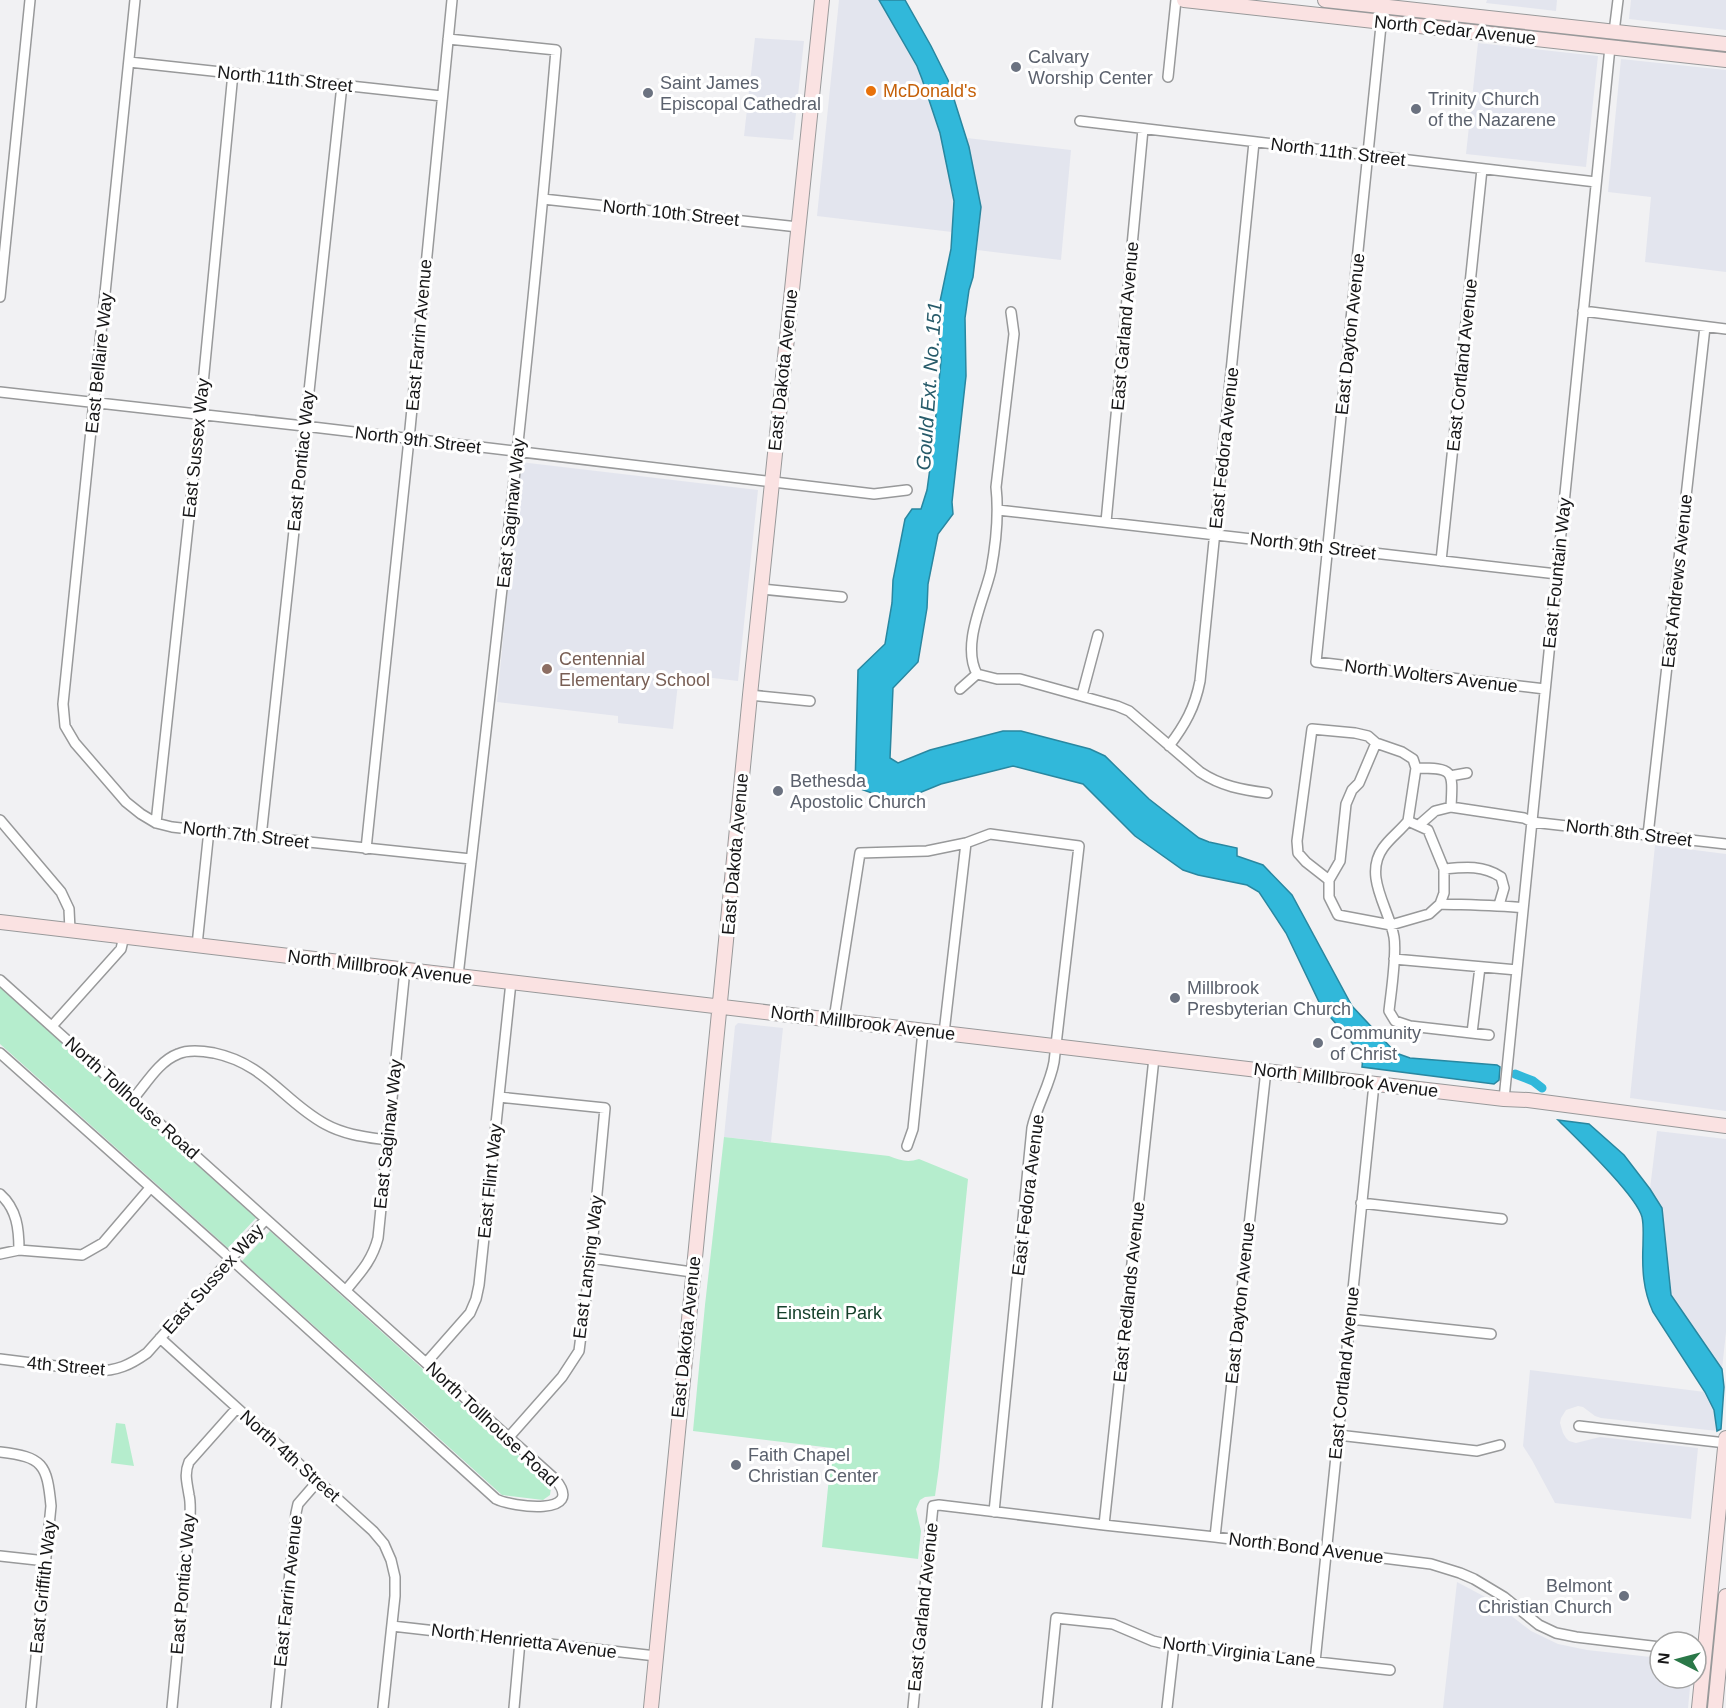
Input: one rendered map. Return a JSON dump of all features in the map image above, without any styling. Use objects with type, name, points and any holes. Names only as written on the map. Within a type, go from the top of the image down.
[{"type":"street","points":[[0,297],[30,0]]},
{"type":"street","name":"East Bellaire Way","points":[[64,726],[63,704],[135,0]]},
{"type":"street","name":"East Farrin Avenue","points":[[366,849],[452,0]]},
{"type":"street","name":"East Dakota Avenue","points":[[651,1708],[692,1272],[822,0]]},
{"type":"street","points":[[1168,77],[1176,0]]},
{"type":"street","name":"North Cedar Avenue","points":[[1184,0],[1726,60]]},
{"type":"street","name":"North Cedar Avenue","points":[[1325,0],[1726,44]]},
{"type":"street","points":[[1557,41],[1565,36],[1605,40],[1612,36],[1618,0]]},
{"type":"street","points":[[1352,19],[1354,2]]},
{"type":"street","name":"East Dayton Avenue","points":[[1316,662],[1383,6]]},
{"type":"street","points":[[1610,47],[1613,42],[1620,39],[1662,44],[1672,38]]},
{"type":"street","name":"East Saginaw Way","points":[[448,39],[556,50],[506,566],[458,976]]},
{"type":"street","name":"East Fountain Way","points":[[1504,1099],[1610,47]]},
{"type":"street","points":[[1688,56],[1697,50],[1726,52]]},
{"type":"street","name":"North 11th Street","points":[[129,62],[442,96]]},
{"type":"street","name":"East Sussex Way","points":[[156,823],[200,415],[233,73]]},
{"type":"street","name":"East Pontiac Way","points":[[261,837],[342,85]]},
{"type":"street","name":"North 11th Street","points":[[1080,121],[1596,182]]},
{"type":"street","name":"East Garland Avenue","points":[[1106,522],[1143,129]]},
{"type":"street","name":"East Fedora Avenue","points":[[1169,746],[1187,720],[1197,696],[1200,681],[1254,142]]},
{"type":"street","name":"East Cortland Avenue","points":[[1441,561],[1482,169]]},
{"type":"street","name":"North 10th Street","points":[[543,200],[798,227]]},
{"type":"street","points":[[1583,311],[1726,329]]},
{"type":"street","points":[[977,674],[971,656],[976,623],[990,572],[998,510],[996,487],[1014,334],[1011,312]]},
{"type":"street","name":"East Andrews Avenue","points":[[1648,835],[1705,327]]},
{"type":"street","name":"North 9th Street","points":[[0,392],[874,494],[907,490]]},
{"type":"street","name":"North 9th Street","points":[[998,510],[1557,574]]},
{"type":"street","points":[[761,590],[842,597]]},
{"type":"street","points":[[1082,695],[1098,635]]},
{"type":"street","name":"North Wolters Avenue","points":[[1316,662],[1545,689]]},
{"type":"street","points":[[960,689],[977,674]]},
{"type":"street","points":[[977,674],[998,679],[1020,679],[1082,695],[1129,711],[1213,781],[1227,786],[1267,793]]},
{"type":"street","points":[[750,695],[810,701]]},
{"type":"street","name":"North 7th Street","points":[[64,726],[75,743],[126,802],[156,823],[208,831],[471,859]]},
{"type":"street","points":[[1329,880],[1298,853],[1297,842],[1312,729],[1368,736],[1376,743],[1402,752],[1413,759],[1416,768],[1408,821],[1392,836],[1378,857],[1376,881],[1395,940],[1389,1011],[1395,1021],[1410,1026],[1489,1035]]},
{"type":"street","points":[[1376,743],[1359,783],[1352,790],[1346,804],[1340,861],[1329,880],[1329,897],[1338,915],[1391,925],[1429,914],[1440,904],[1444,893],[1444,869],[1428,830],[1408,821]]},
{"type":"street","points":[[1416,768],[1440,768],[1447,772],[1453,780],[1451,807],[1435,811],[1419,825]]},
{"type":"street","points":[[1450,776],[1467,773]]},
{"type":"street","name":"North 8th Street","points":[[1451,807],[1524,818],[1532,822],[1726,844]]},
{"type":"street","points":[[0,820],[61,892],[69,909],[70,930]]},
{"type":"street","points":[[197,945],[208,831]]},
{"type":"street","name":"East Fedora Avenue","points":[[966,843],[990,834],[1079,846],[1056,1046],[1050,1081],[1037,1109],[1032,1128],[994,1512]]},
{"type":"street","points":[[834,1019],[860,853],[927,851],[966,843],[944,1033]]},
{"type":"street","points":[[1444,869],[1470,866],[1501,877],[1504,888],[1499,905]]},
{"type":"street","points":[[1440,904],[1499,905],[1523,908]]},
{"type":"street","name":"North Millbrook Avenue","points":[[0,922],[1374,1084],[1528,1100],[1726,1126]]},
{"type":"street","points":[[52,1026],[121,949],[124,936]]},
{"type":"street","points":[[1394,959],[1517,970]]},
{"type":"street","points":[[1472,1033],[1480,967]]},
{"type":"street","name":"East Saginaw Way","points":[[346,1290],[368,1263],[378,1239],[405,969]]},
{"type":"street","name":"North Tollhouse Road","points":[[0,980],[561,1485],[563,1493],[559,1503],[545,1507],[503,1503],[496,1499],[231,1258],[0,1053]]},
{"type":"street","name":"East Flint Way","points":[[426,1363],[470,1312],[476,1299],[511,982]]},
{"type":"street","points":[[907,1146],[913,1129],[923,1031]]},
{"type":"street","points":[[133,1099],[164,1062],[178,1053],[208,1052],[237,1060],[274,1077],[309,1114],[326,1124],[358,1136],[387,1140]]},
{"type":"street","name":"East Redlands Avenue","points":[[1104,1526],[1154,1058]]},
{"type":"street","name":"East Dayton Avenue","points":[[1215,1537],[1266,1070]]},
{"type":"street","name":"East Cortland Avenue","points":[[1315,1662],[1374,1084]]},
{"type":"street","name":"East Lansing Way","points":[[499,1097],[605,1108],[591,1258],[579,1351],[562,1377],[509,1437]]},
{"type":"street","points":[[0,1254],[19,1250],[82,1255],[103,1243],[150,1188]]},
{"type":"street","points":[[0,1194],[12,1207],[16,1219],[19,1250]]},
{"type":"street","points":[[1361,1203],[1503,1219]]},
{"type":"street","name":"East Sussex Way","points":[[160,1338],[266,1219]]},
{"type":"street","points":[[591,1258],[692,1272]]},
{"type":"street","points":[[1350,1319],[1491,1334]]},
{"type":"street","name":"4th Street","points":[[0,1359],[109,1371],[131,1364],[147,1353],[160,1338]]},
{"type":"street","name":"North 4th Street","points":[[160,1338],[373,1531],[384,1544],[395,1577],[392,1626]]},
{"type":"street","name":"East Pontiac Way","points":[[172,1708],[190,1520],[186,1469],[189,1461],[237,1408]]},
{"type":"street","points":[[1579,1425],[1726,1443]]},
{"type":"street","points":[[1338,1435],[1477,1451],[1500,1445]]},
{"type":"street","points":[[1703,1630],[1726,1438]]},
{"type":"street","name":"East Griffith Way","points":[[0,1452],[32,1458],[43,1467],[49,1483],[51,1506],[31,1708]]},
{"type":"street","name":"East Farrin Avenue","points":[[276,1708],[296,1513],[298,1504],[318,1481]]},
{"type":"street","name":"East Garland Avenue","points":[[913,1708],[933,1506]]},
{"type":"street","name":"North Bond Avenue","points":[[933,1506],[1409,1560],[1447,1568],[1490,1587],[1539,1625],[1556,1633],[1648,1646]]},
{"type":"street","points":[[0,1556],[46,1561]]},
{"type":"street","points":[[1715,1708],[1726,1596]]},
{"type":"street","name":"North Virginia Lane","points":[[1047,1708],[1056,1618],[1113,1624],[1153,1641],[1174,1646],[1390,1670]]},
{"type":"street","points":[[383,1708],[392,1626]]},
{"type":"street","name":"North Henrietta Avenue","points":[[392,1626],[656,1656]]},
{"type":"street","points":[[514,1708],[520,1641]]},
{"type":"street","points":[[1167,1708],[1174,1646]]},
{"type":"street","points":[[1708,1653],[1720,1654]]},
{"type":"street","points":[[1699,1690],[1699,1708]]},
{"type":"shaded area","points":[[839,0],[879,0],[917,66],[940,133],[954,201],[952,232],[817,216]]},
{"type":"shaded area","points":[[1487,0],[1557,0],[1556,11],[1486,3]]},
{"type":"shaded area","points":[[1631,0],[1726,0],[1726,30],[1629,19]]},
{"type":"shaded area","points":[[755,38],[804,41],[793,140],[744,136]]},
{"type":"shaded area","points":[[1478,43],[1598,56],[1586,167],[1466,154]]},
{"type":"shaded area","points":[[1621,59],[1726,70],[1726,272],[1645,262],[1651,197],[1608,192]]},
{"type":"shaded area","points":[[967,138],[1071,150],[1061,260],[977,250],[981,207]]},
{"type":"shaded area","points":[[520,462],[758,490],[738,681],[679,674],[673,729],[618,723],[618,716],[497,702]]},
{"type":"shaded area","points":[[1655,845],[1726,854],[1726,1111],[1630,1098]]},
{"type":"shaded area","points":[[738,1023],[783,1028],[771,1142],[724,1137],[735,1026]]},
{"type":"shaded area","points":[[1657,1131],[1726,1139],[1726,1332],[1722,1369],[1671,1295],[1662,1208],[1650,1189]]},
{"type":"shaded area","points":[[1530,1370],[1705,1392],[1714,1410],[1717,1431],[1601,1418],[1578,1406],[1566,1410],[1560,1423],[1566,1438],[1576,1443],[1600,1437],[1698,1448],[1691,1519],[1555,1503],[1523,1446]]},
{"type":"shaded area","points":[[1457,1582],[1491,1600],[1531,1631],[1558,1644],[1587,1650],[1648,1657],[1648,1690],[1690,1690],[1688,1708],[1443,1708]]},
{"type":"green space","points":[[0,987],[256,1218],[228,1248],[0,1044]]},
{"type":"green space","name":"Einstein Park","points":[[724,1137],[889,1156],[911,1161],[919,1159],[968,1179],[939,1467],[935,1496],[920,1500],[916,1509],[921,1531],[918,1559],[822,1547],[832,1448],[693,1431]]},
{"type":"green space","points":[[270,1231],[549,1483],[550,1495],[543,1500],[502,1495],[242,1261]]},
{"type":"green space","points":[[116,1423],[125,1424],[134,1466],[111,1463]]},
{"type":"water","points":[[879,0],[905,0],[948,80],[969,147],[981,207],[973,277],[965,318],[966,376],[952,502],[953,514],[938,534],[928,584],[927,608],[918,662],[893,688],[890,758],[898,763],[930,750],[1003,731],[1021,731],[1090,749],[1105,756],[1149,799],[1199,838],[1237,848],[1237,856],[1263,865],[1292,895],[1352,1006],[1396,1053],[1410,1058],[1497,1065],[1500,1067],[1499,1080],[1494,1084],[1362,1067],[1363,1056],[1321,1006],[1286,933],[1259,892],[1247,885],[1183,870],[1135,836],[1083,784],[1013,766],[941,784],[897,802],[855,787],[858,670],[885,644],[892,603],[893,580],[905,519],[912,509],[921,509],[927,490],[941,360],[938,311],[951,249],[954,201],[940,133],[922,79],[917,66]]},
{"type":"water","points":[[1558,1120],[1589,1124],[1624,1155],[1662,1208],[1671,1295],[1722,1369],[1724,1387],[1721,1429],[1717,1431],[1714,1410],[1705,1392],[1653,1312],[1645,1287],[1643,1220],[1637,1207],[1605,1167]]},
{"type":"waterway","name":"Gould Ext. No. 151","points":[[1515,1074],[1533,1081],[1542,1088]]},
{"type":"place","name":"Calvary Worship Center","points":[[1016,67]]},
{"type":"place","name":"McDonald's","points":[[871,91]]},
{"type":"place","name":"Saint James Episcopal Cathedral","points":[[648,93]]},
{"type":"place","name":"Trinity Church of the Nazarene","points":[[1416,109]]},
{"type":"place","name":"Centennial Elementary School","points":[[547,669]]},
{"type":"place","name":"Bethesda Apostolic Church","points":[[778,791]]},
{"type":"place","name":"Millbrook Presbyterian Church","points":[[1175,998]]},
{"type":"place","name":"Community of Christ","points":[[1318,1043]]},
{"type":"place","name":"Faith Chapel Christian Center","points":[[736,1465]]},
{"type":"place","name":"Belmont Christian Church","points":[[1624,1596]]}]
